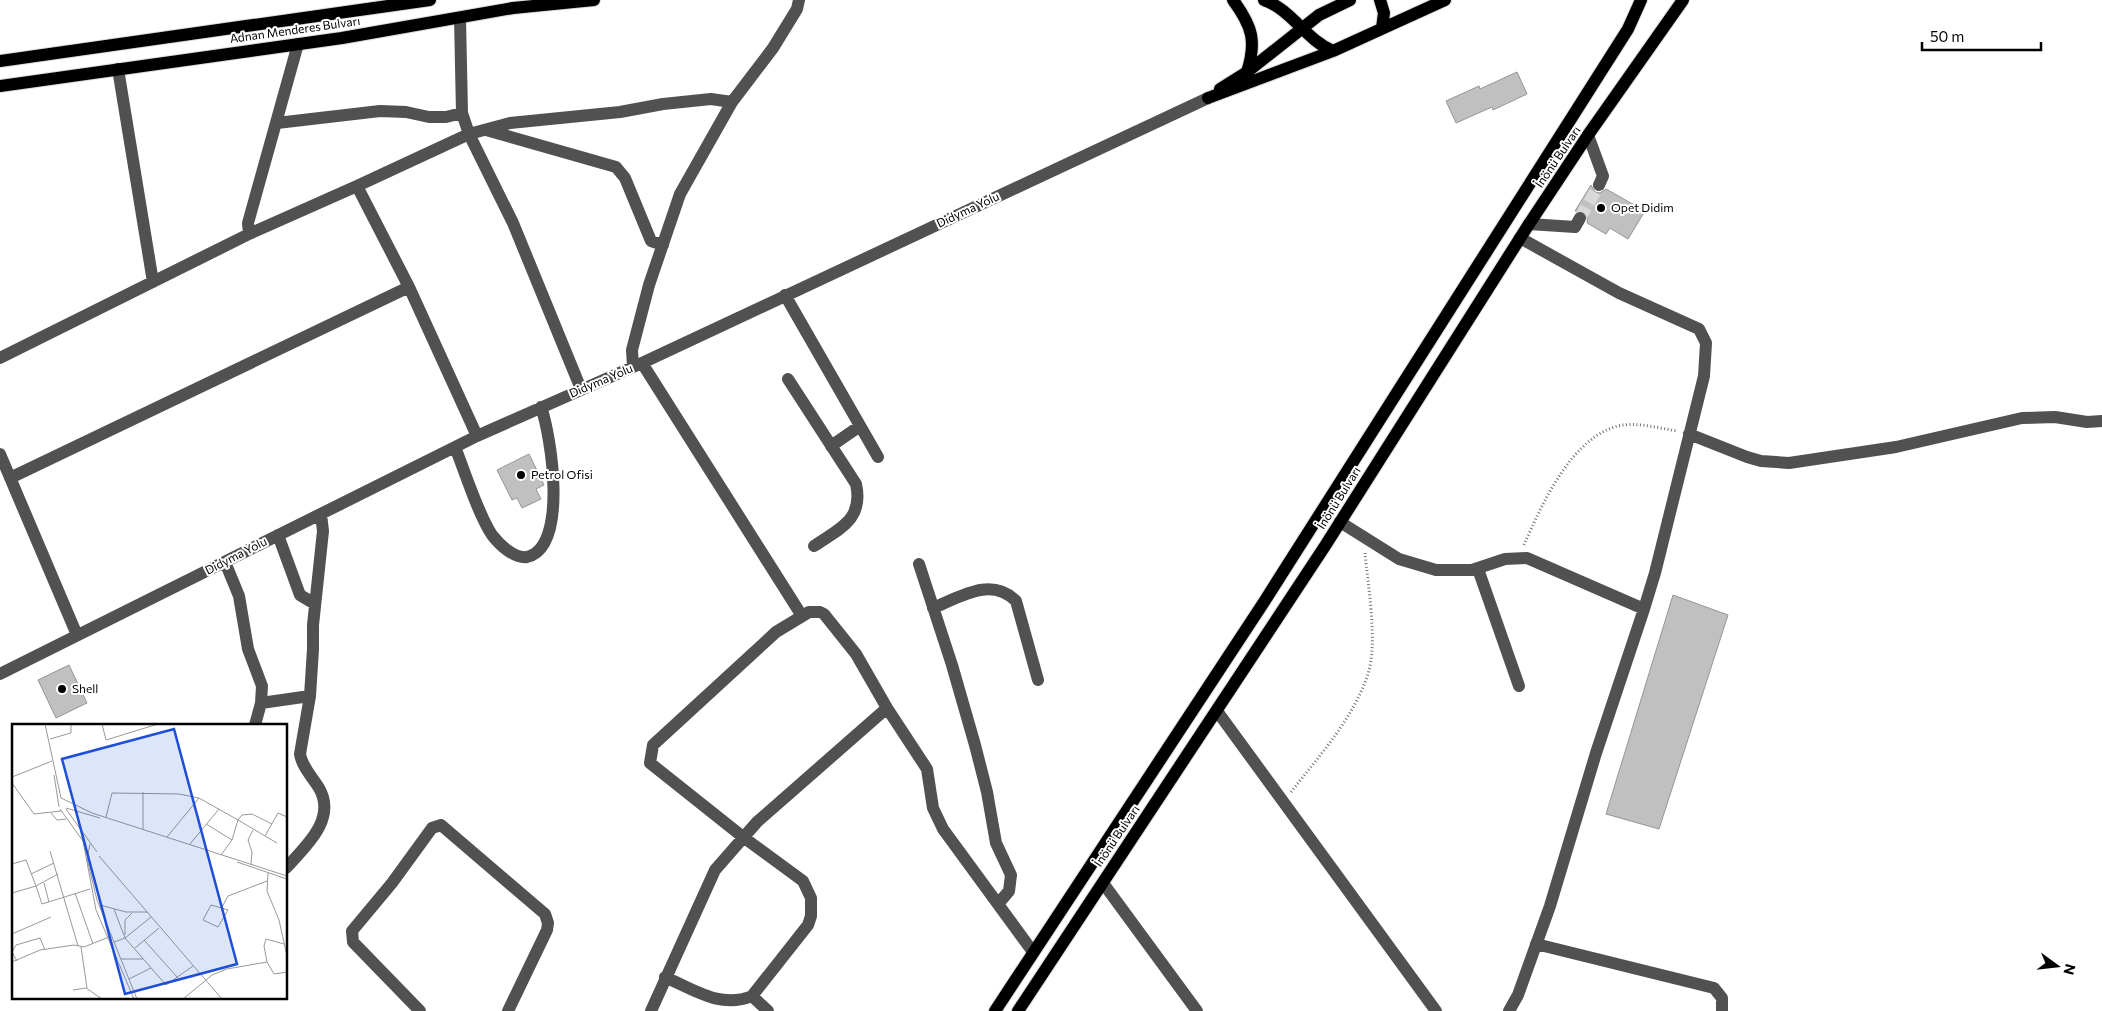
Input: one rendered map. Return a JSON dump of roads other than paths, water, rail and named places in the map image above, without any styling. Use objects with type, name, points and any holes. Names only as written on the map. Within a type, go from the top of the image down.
[{"type":"main road","name":"Adnan Menderes Bulvarı","points":[[0,61],[430,0]]},
{"type":"main road","name":"Adnan Menderes Bulvarı","points":[[0,86],[298,44],[460,18],[512,4],[594,0]]},
{"type":"main road","points":[[1233,0],[1248,24],[1254,41],[1253,53],[1247,72]]},
{"type":"main road","points":[[1264,0],[1288,15],[1318,44],[1333,51]]},
{"type":"main road","points":[[1208,98],[1227,83],[1247,72],[1319,15],[1350,0]]},
{"type":"main road","points":[[1380,0],[1384,13],[1382,28]]},
{"type":"main road","points":[[1208,98],[1333,51],[1446,0]]},
{"type":"main road","points":[[1628,29],[1630,0]]},
{"type":"main road","name":"İnönü Bulvarı","points":[[994,1011],[1264,602],[1628,29],[1641,0]]},
{"type":"main road","name":"İnönü Bulvarı","points":[[1018,1011],[1340,522],[1529,224],[1588,135],[1683,0]]},
{"type":"street","points":[[799,0],[797,9],[773,48],[732,102],[680,194],[632,350],[637,365],[802,616]]},
{"type":"street","points":[[460,18],[462,113],[469,134],[514,223],[581,389]]},
{"type":"street","points":[[249,234],[248,223],[298,44]]},
{"type":"street","points":[[118,68],[152,282]]},
{"type":"street","name":"Didyma Yolu","points":[[0,674],[477,436],[637,365],[1208,98]]},
{"type":"street","points":[[0,358],[249,234],[469,134],[510,123],[620,112],[663,104],[711,99],[732,102]]},
{"type":"street","points":[[277,123],[380,111],[406,112],[429,117],[446,117],[462,113]]},
{"type":"street","points":[[486,130],[616,167],[625,178],[651,241],[663,245]]},
{"type":"street","points":[[1588,135],[1604,176],[1599,185]]},
{"type":"street","points":[[357,186],[409,287],[477,436]]},
{"type":"street","points":[[1529,224],[1575,227],[1580,218]]},
{"type":"street","points":[[1509,1011],[1518,995],[1536,944],[1644,609],[1704,376],[1706,343],[1699,329],[1619,293],[1520,238]]},
{"type":"street","points":[[10,478],[409,287]]},
{"type":"street","points":[[785,295],[878,457]]},
{"type":"street","points":[[788,379],[856,484],[858,502],[850,521],[814,546]]},
{"type":"street","points":[[455,447],[485,522],[493,535],[516,555],[521,557],[531,555],[540,548],[546,536],[553,500],[550,439],[541,407]]},
{"type":"street","points":[[1689,434],[1747,457],[1761,461],[1789,463],[1896,447],[2022,418],[2055,417],[2087,422],[2102,422]]},
{"type":"street","points":[[831,446],[860,426]]},
{"type":"street","points":[[0,454],[77,636]]},
{"type":"street","points":[[288,866],[318,831],[325,812],[322,793],[301,761],[300,754],[310,696],[315,604],[322,531],[321,514]]},
{"type":"street","points":[[1340,522],[1399,559],[1436,570],[1472,570],[1505,559],[1527,558],[1644,609]]},
{"type":"street","points":[[278,535],[300,595],[315,604]]},
{"type":"street","points":[[225,562],[239,596],[248,649],[262,686],[261,703],[256,724]]},
{"type":"street","points":[[919,564],[975,745],[987,792],[996,843],[1011,875],[1009,891],[998,904]]},
{"type":"street","points":[[1478,568],[1519,686]]},
{"type":"street","points":[[934,608],[979,589],[1002,590],[1010,595],[1016,601],[1038,680]]},
{"type":"street","points":[[666,977],[716,999],[733,1001],[752,996],[808,925],[812,907],[808,889],[803,881],[742,838],[650,763],[653,744],[776,632],[802,616],[815,611],[824,614],[856,654],[887,708],[927,769],[933,808],[942,829],[1033,952]]},
{"type":"street","points":[[261,703],[310,696]]},
{"type":"street","points":[[651,1011],[715,870],[756,822],[887,708]]},
{"type":"street","points":[[1217,710],[1436,1011]]},
{"type":"street","points":[[420,1011],[353,942],[352,931],[392,883],[432,828],[441,825],[548,918],[547,930],[510,1010]]},
{"type":"street","points":[[1103,882],[1197,1011]]},
{"type":"street","points":[[1536,944],[1714,988],[1722,998],[1722,1011]]},
{"type":"street","points":[[752,996],[768,1011]]},
{"type":"tunnel","points":[[1580,218],[1599,185]]},
{"type":"place","name":"Opet Didim","points":[[1601,208]]},
{"type":"place","name":"Petrol Ofisi","points":[[521,475]]},
{"type":"place","name":"Shell","points":[[62,689]]}]
